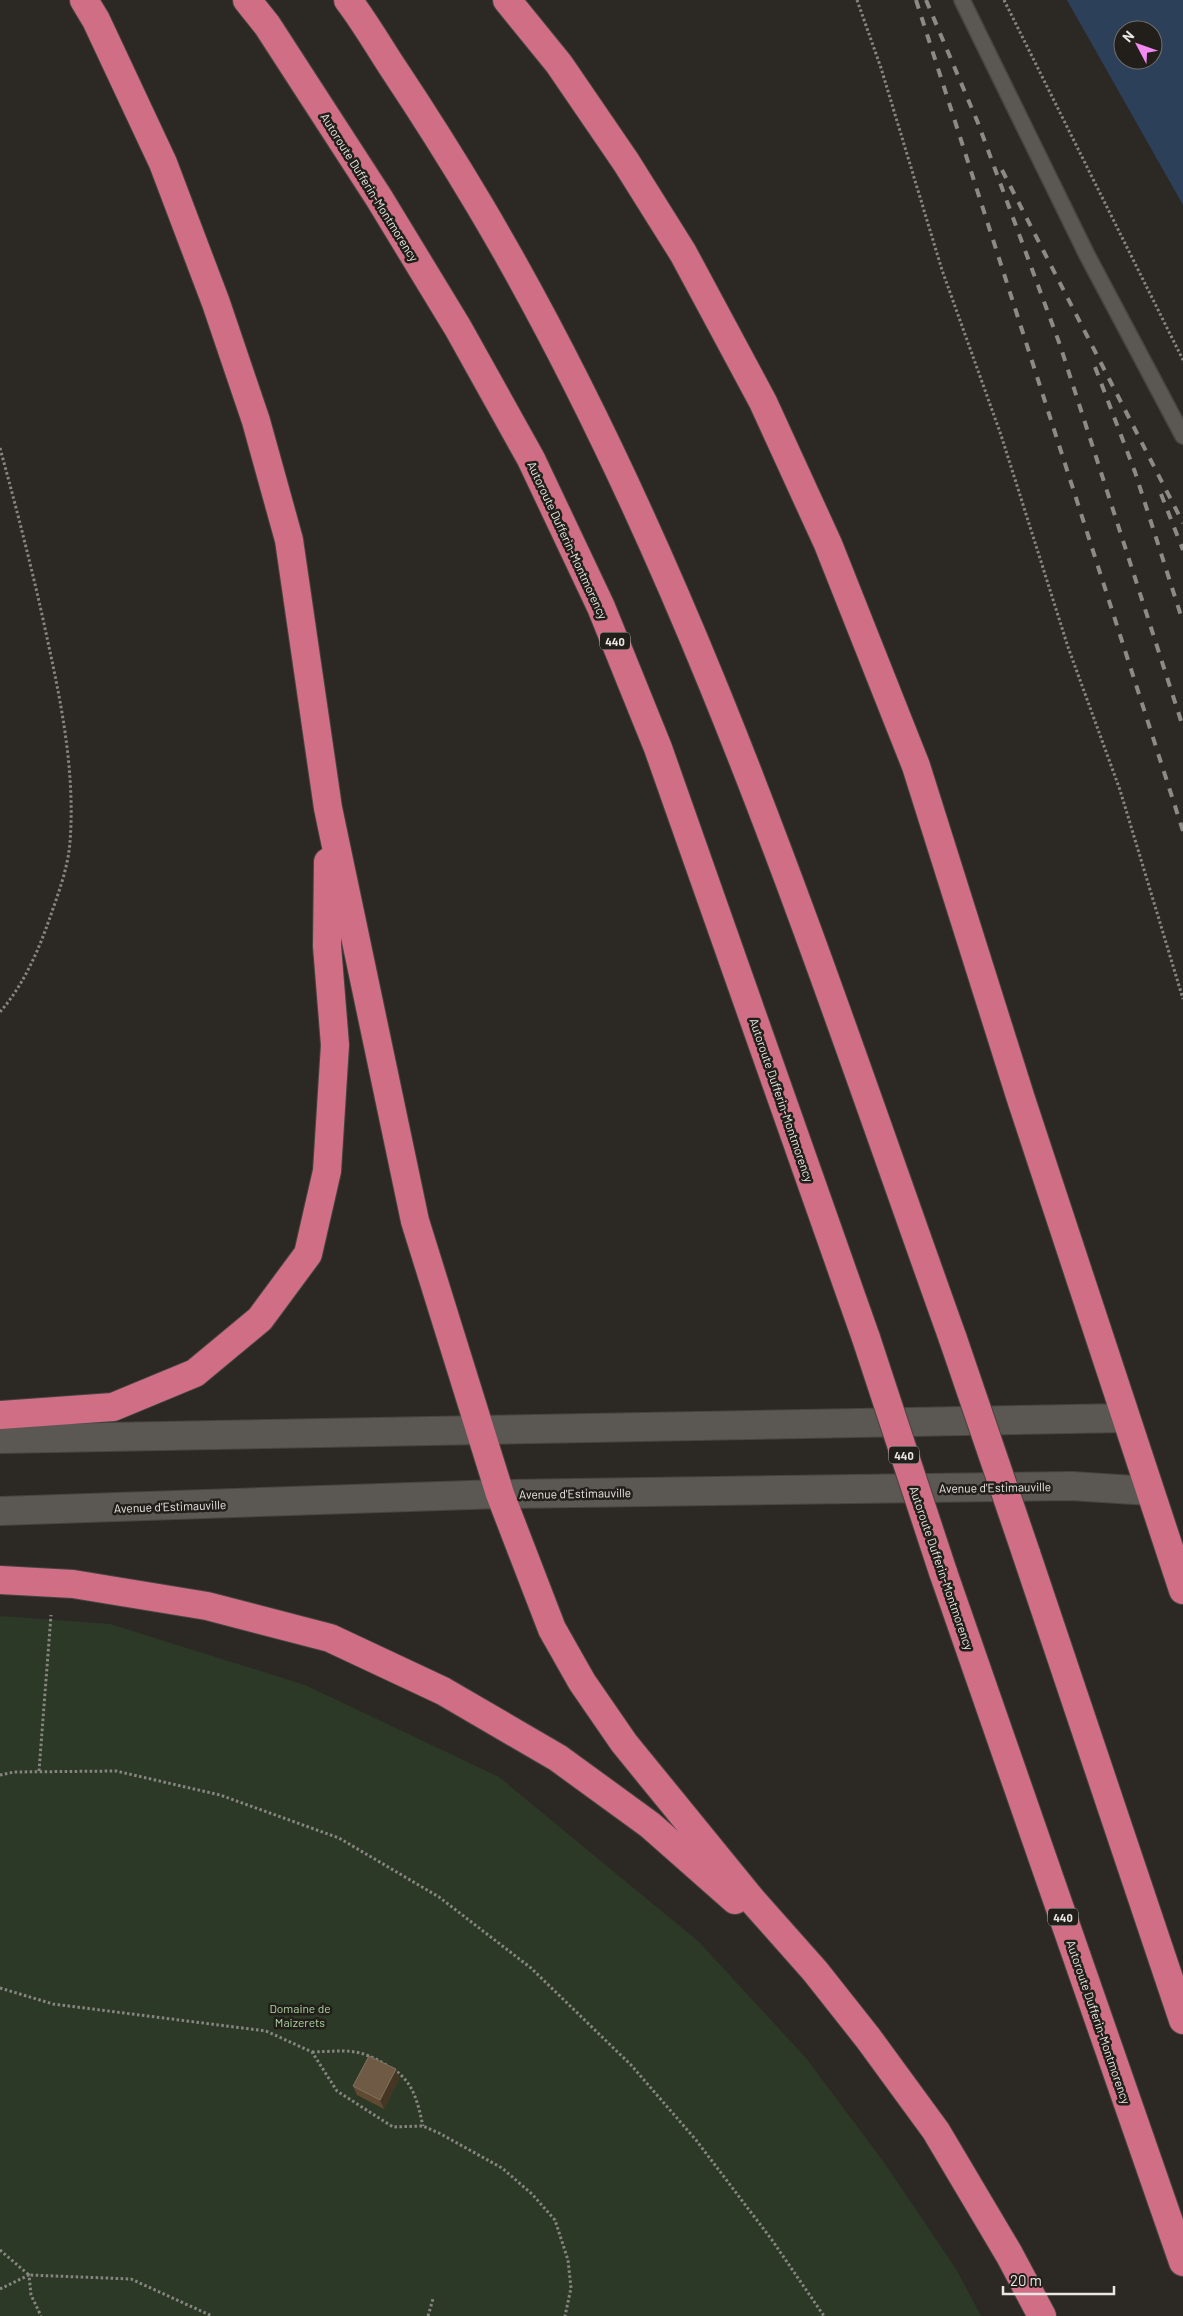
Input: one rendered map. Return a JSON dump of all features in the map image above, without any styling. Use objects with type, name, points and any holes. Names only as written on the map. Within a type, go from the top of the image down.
[{"type":"highway","points":[[84,0],[96,20],[163,163],[216,303],[256,421],[289,540],[328,808],[415,1221],[500,1494],[552,1629],[582,1682],[630,1750],[752,1900],[815,1971],[868,2038],[936,2130],[1009,2254],[1042,2316]]},
{"type":"highway","name":"Autoroute Dufferin-Montmorency","points":[[247,0],[266,25],[379,198],[458,328],[531,459],[601,607],[658,748],[866,1338],[943,1572],[1183,2262]]},
{"type":"highway","points":[[348,0],[446,148],[520,274],[581,390],[688,621],[790,884],[953,1338],[1183,2020]]},
{"type":"highway","points":[[508,0],[559,64],[626,162],[684,253],[763,402],[828,544],[916,766],[1024,1108],[1183,1590]]},
{"type":"highway","points":[[0,1415],[113,1406],[195,1373],[260,1319],[308,1254],[327,1171],[336,1045],[328,946],[328,808]]},
{"type":"highway","points":[[0,1580],[73,1584],[207,1606],[330,1638],[443,1691],[558,1758],[650,1825],[815,1971]]},
{"type":"main road","points":[[0,1440],[480,1429],[1125,1418]]},
{"type":"main road","name":"Avenue d'Estimauville","points":[[0,1511],[500,1494],[1071,1486],[1150,1491]]},
{"type":"lane","points":[[962,0],[1087,254],[1183,436]]},
{"type":"path","points":[[857,0],[881,68],[942,270],[1001,435],[1068,647],[1120,790],[1183,999]]},
{"type":"path","points":[[1004,0],[1183,360]]},
{"type":"path","points":[[0,448],[33,568],[60,698],[70,787],[70,844],[59,891],[38,952],[7,1004],[0,1012]]},
{"type":"path","points":[[39,1771],[54,1583]]},
{"type":"path","points":[[0,1774],[39,1771],[116,1771],[220,1795],[339,1838],[439,1897],[531,1968],[631,2065],[696,2140],[772,2240],[824,2316]]},
{"type":"path","points":[[0,1988],[53,2004],[266,2031],[312,2052],[355,2050],[376,2058],[402,2075],[414,2092],[423,2126]]},
{"type":"path","points":[[312,2052],[337,2091],[392,2127],[423,2126],[439,2133],[502,2168],[532,2194],[555,2220],[568,2260],[571,2288],[565,2316]]},
{"type":"path","points":[[0,2250],[29,2275],[31,2295],[41,2316]]},
{"type":"path","points":[[0,2289],[29,2275],[85,2279],[131,2279],[212,2316]]},
{"type":"path","points":[[428,2316],[433,2298]]},
{"type":"green space","name":"Domaine de Maizerets","points":[[0,1616],[110,1624],[305,1685],[499,1777],[699,1942],[806,2058],[883,2161],[956,2269],[981,2316],[0,2316]]},
{"type":"water","points":[[1067,0],[1183,0],[1183,205]]},
{"type":"building","points":[[369,2056],[396,2069],[380,2100],[353,2086]]},
{"type":"railway","points":[[916,0],[1183,831]]},
{"type":"railway","points":[[926,0],[978,123],[1060,345],[1183,727]]},
{"type":"railway","points":[[1002,170],[1183,523]]},
{"type":"railway","points":[[1095,367],[1135,472],[1183,622]]},
{"type":"railway","points":[[1161,494],[1183,550]]}]
